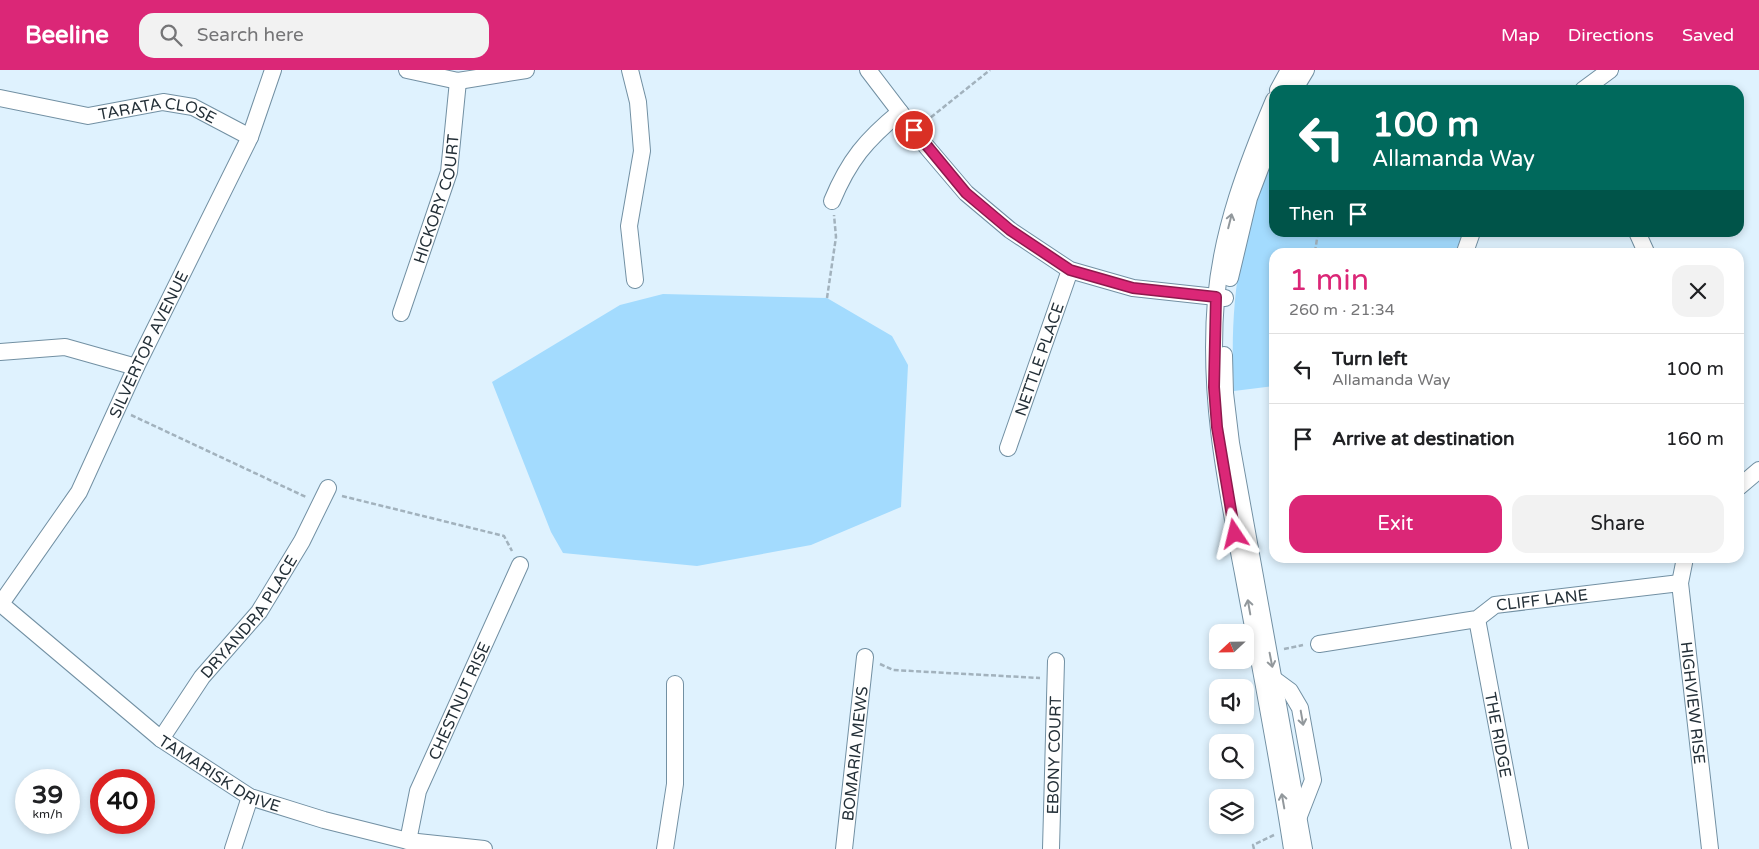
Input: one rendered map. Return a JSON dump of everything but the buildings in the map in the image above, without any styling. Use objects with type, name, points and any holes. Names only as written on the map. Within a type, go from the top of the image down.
[{"type":"street","name":"SILVERTOP AVENUE","points":[[1,604],[79,492],[136,367],[250,137],[273,70]]},
{"type":"street","points":[[407,70],[458,81],[526,70]]},
{"type":"street","points":[[630,70],[638,102],[642,151],[629,226],[635,280]]},
{"type":"street","points":[[868,70],[966,193],[1010,230],[1070,270],[1133,288],[1222,298]]},
{"type":"street","points":[[1281,85],[1289,70]]},
{"type":"street","points":[[1297,85],[1306,70]]},
{"type":"street","points":[[1590,85],[1610,70]]},
{"type":"street","name":"HICKORY COURT","points":[[401,313],[449,172],[458,81]]},
{"type":"street","name":"TARATA CLOSE","points":[[0,98],[88,116],[164,102],[193,108],[250,137]]},
{"type":"street","points":[[832,201],[845,170],[874,133],[900,112]]},
{"type":"street","points":[[1269,112],[1249,158],[1231,215],[1213,370],[1217,427],[1295,848]]},
{"type":"street","points":[[1269,145],[1249,198],[1222,298],[1225,393],[1231,443],[1299,816],[1295,848]]},
{"type":"street","name":"NETTLE PLACE","points":[[1008,448],[1070,270]]},
{"type":"street","points":[[0,352],[65,347],[136,367]]},
{"type":"street","points":[[1744,482],[1759,470]]},
{"type":"street","name":"DRYANDRA PLACE","points":[[161,739],[202,677],[259,612],[302,542],[328,488]]},
{"type":"street","name":"HIGHVIEW RISE","points":[[1684,563],[1680,584],[1710,849]]},
{"type":"street","name":"CHESTNUT RISE","points":[[408,841],[418,791],[520,565]]},
{"type":"street","name":"CLIFF LANE","points":[[1319,644],[1477,619],[1495,605],[1680,584]]},
{"type":"street","name":"TAMARISK DRIVE","points":[[1,604],[161,739],[250,797],[324,820],[408,841],[484,849]]},
{"type":"street","name":"THE RIDGE","points":[[1477,619],[1520,849]]},
{"type":"street","name":"BOMARIA MEWS","points":[[844,849],[865,657]]},
{"type":"street","name":"EBONY COURT","points":[[1051,849],[1056,661]]},
{"type":"street","points":[[665,849],[676,784],[675,684]]},
{"type":"street","points":[[233,849],[250,797]]},
{"type":"path","points":[[914,130],[990,70]]},
{"type":"path","points":[[827,298],[836,237],[832,201]]},
{"type":"path","points":[[865,657],[893,670],[1055,679]]},
{"type":"shaded area","points":[[1269,161],[1269,237],[1465,237],[1460,248],[1269,248],[1269,387],[1234,391],[1233,334],[1235,296],[1241,258],[1258,193]]},
{"type":"shaded area","points":[[663,294],[827,298],[892,336],[908,365],[901,507],[811,545],[697,566],[563,553],[551,532],[492,382],[620,305]]},
{"type":"route","points":[[914,130],[966,193],[1010,230],[1070,270],[1133,288],[1216,297],[1213,345],[1217,427],[1235,534]]}]
